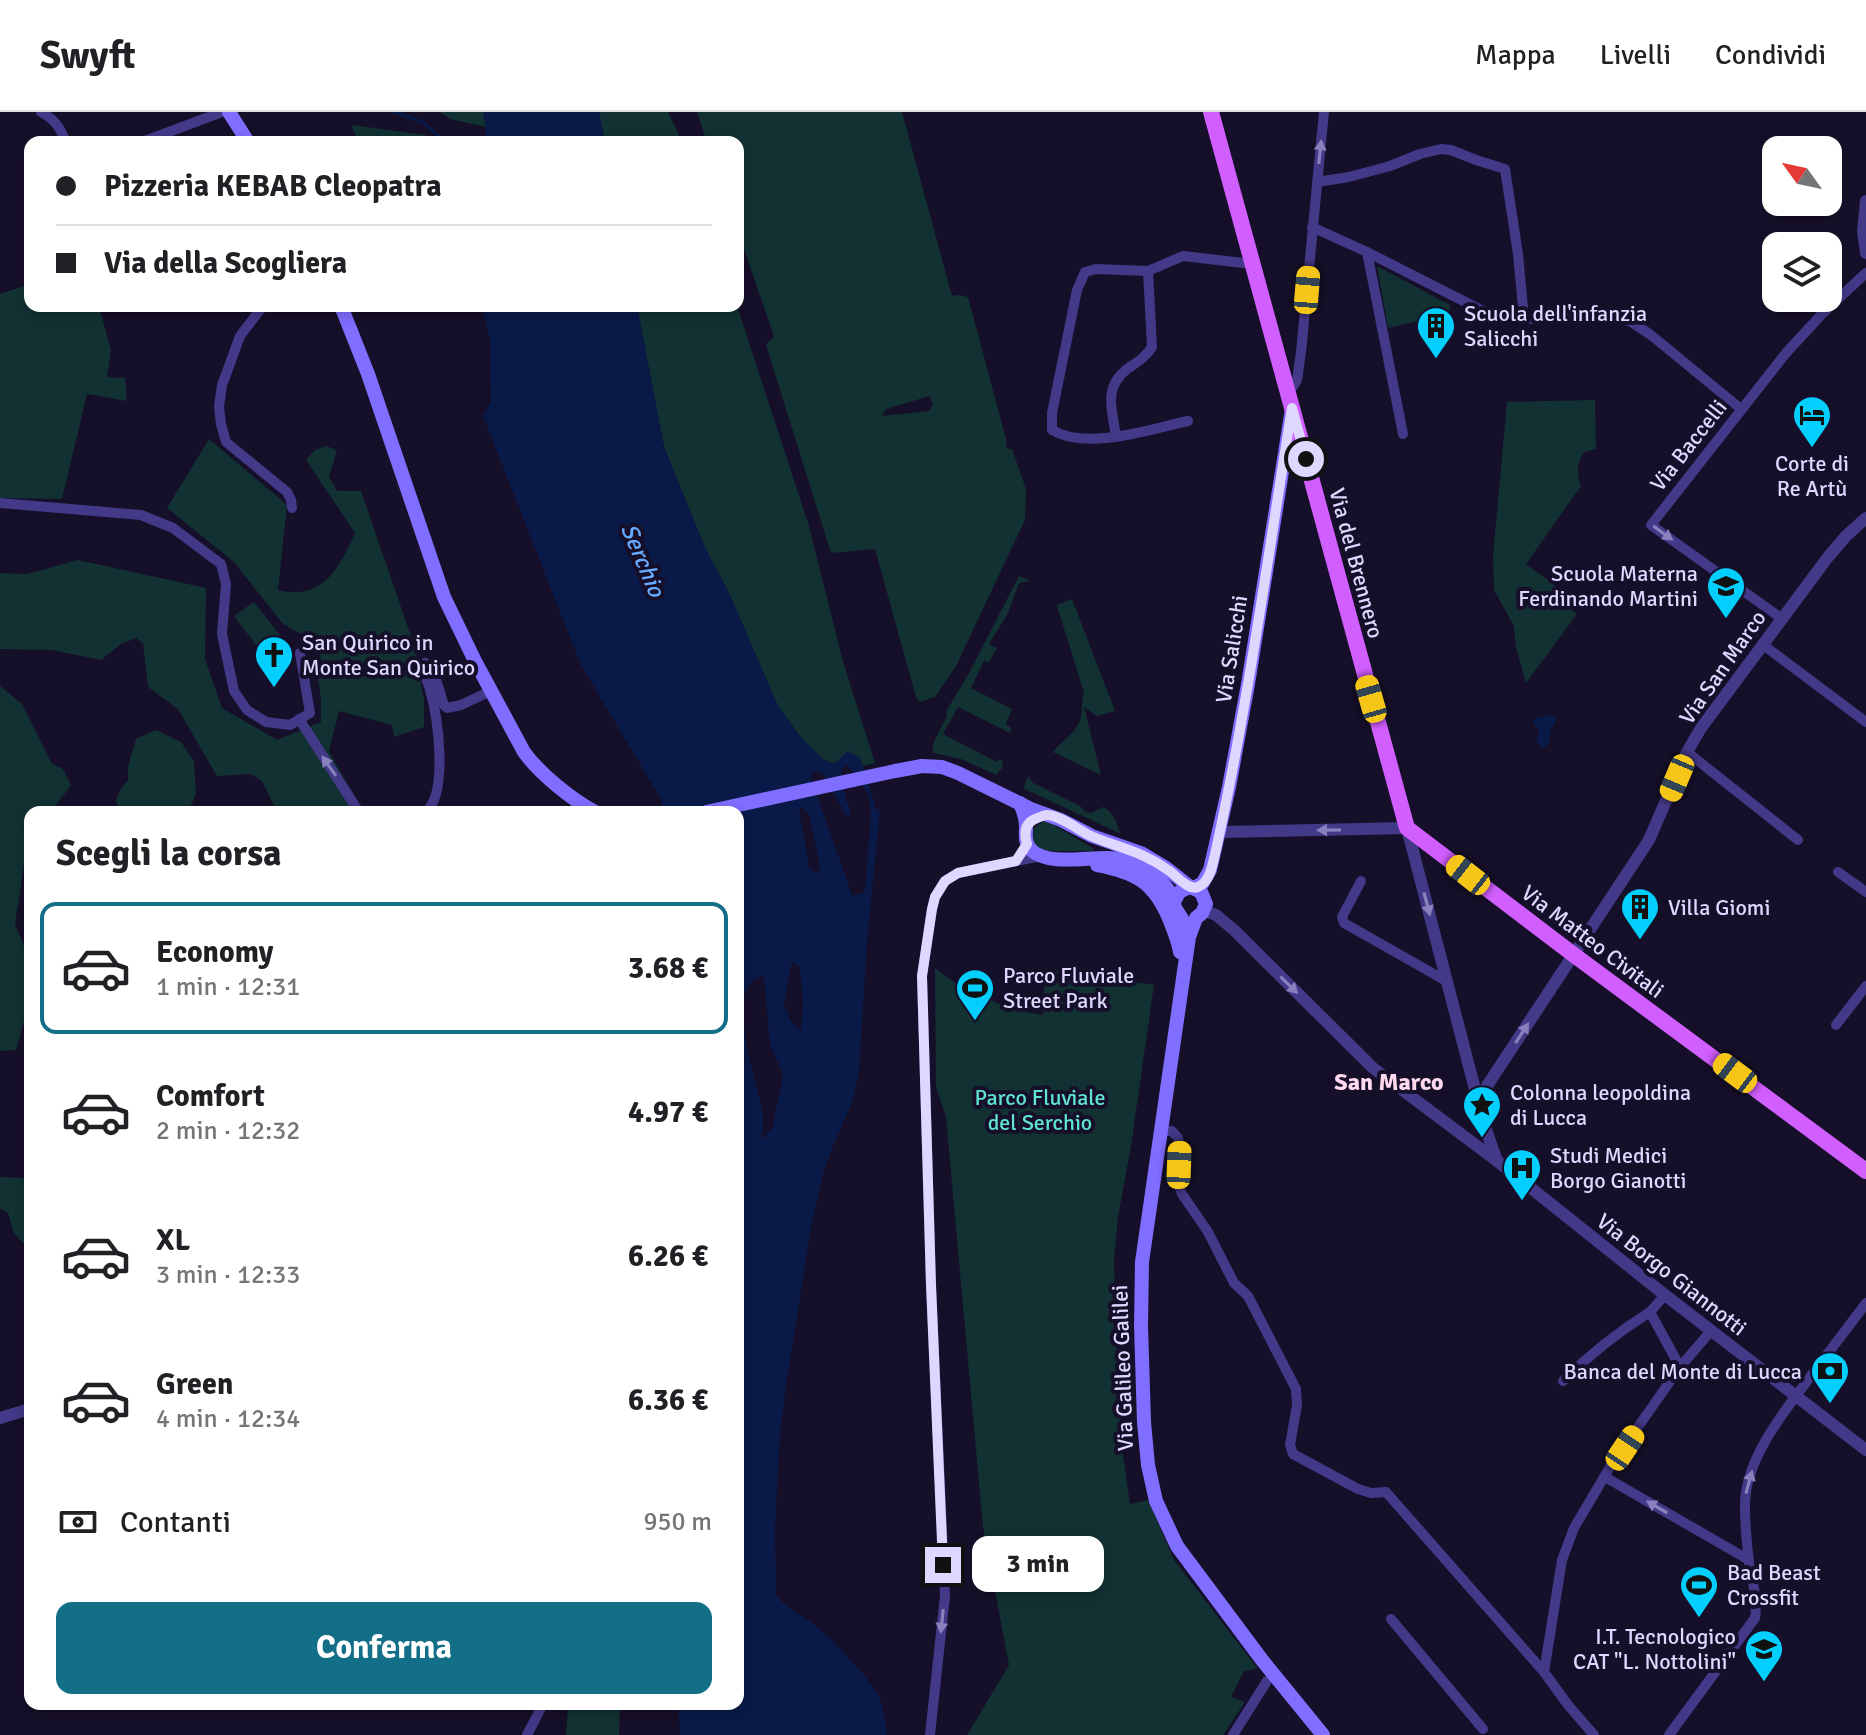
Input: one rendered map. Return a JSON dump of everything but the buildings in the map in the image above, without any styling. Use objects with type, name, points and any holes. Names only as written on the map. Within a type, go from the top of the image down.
[{"type":"main road","points":[[229,112],[244,136]]},
{"type":"main road","name":"Via del Brennero","points":[[1211,112],[1407,828]]},
{"type":"main road","points":[[343,312],[368,374],[444,597],[524,752],[531,762],[586,806]]},
{"type":"main road","name":"Via Salicchi","points":[[1188,912],[1179,892],[1202,884],[1209,873],[1220,832],[1248,684],[1290,401]]},
{"type":"main road","points":[[734,806],[895,771],[922,766],[942,767],[1092,836],[1141,853],[1204,896],[1206,904],[1188,912],[1165,884],[1136,864],[1112,858],[1052,859],[1041,856],[1027,844],[1020,803]]},
{"type":"main road","points":[[1026,827],[1047,815]]},
{"type":"main road","name":"Via Matteo Civitali","points":[[1407,828],[1866,1171]]},
{"type":"main road","points":[[1065,859],[1124,871],[1149,885],[1165,907],[1177,937],[1183,975]]},
{"type":"main road","name":"Via Galileo Galilei","points":[[1188,912],[1191,930],[1142,1262],[1141,1326],[1148,1465],[1156,1501],[1177,1546],[1262,1660],[1273,1681],[1323,1735]]},
{"type":"street","points":[[41,112],[52,118],[63,136]]},
{"type":"street","points":[[157,136],[222,112]]},
{"type":"street","points":[[1290,401],[1297,380],[1324,112]]},
{"type":"street","points":[[170,131],[173,136]]},
{"type":"street","points":[[1317,182],[1349,177],[1441,149],[1505,169],[1524,319]]},
{"type":"street","points":[[1866,201],[1863,232],[1866,253]]},
{"type":"street","points":[[1312,227],[1491,315],[1524,319],[1612,317],[1630,321],[1741,409]]},
{"type":"street","points":[[1367,252],[1403,434]]},
{"type":"street","points":[[1188,421],[1104,438],[1071,437],[1052,430],[1052,413],[1077,290],[1085,272],[1096,269],[1148,271],[1183,256],[1252,264]]},
{"type":"street","points":[[1116,436],[1112,386],[1117,378],[1146,357],[1152,347],[1148,271]]},
{"type":"street","name":"Via Baccelli","points":[[1781,618],[1651,525],[1786,353],[1866,273]]},
{"type":"street","points":[[258,312],[240,336],[225,377],[219,407],[221,424],[226,442],[287,492],[292,508]]},
{"type":"street","points":[[0,503],[141,515],[173,528],[221,564],[226,584],[222,634],[234,691],[247,710],[266,722],[290,725],[310,713],[300,653]]},
{"type":"street","name":"Via San Marco","points":[[1479,1098],[1649,840],[1687,752],[1706,720],[1828,557],[1866,518]]},
{"type":"street","points":[[1762,644],[1866,722]]},
{"type":"street","points":[[432,806],[440,753],[430,689],[422,666],[428,664],[432,670],[447,708],[491,691]]},
{"type":"street","points":[[299,719],[355,806]]},
{"type":"street","points":[[1687,752],[1798,840]]},
{"type":"street","points":[[1220,832],[1407,828]]},
{"type":"street","name":"Via del Brennero","points":[[1407,828],[1484,1124],[1497,1161]]},
{"type":"street","points":[[1016,861],[1027,844]]},
{"type":"street","points":[[930,1735],[945,1596],[931,1285],[924,959],[935,897],[945,881],[958,873],[1041,856]]},
{"type":"street","points":[[1838,872],[1866,892]]},
{"type":"street","points":[[1361,881],[1342,917],[1344,923],[1448,982]]},
{"type":"street","name":"Via Borgo Giannotti","points":[[1188,912],[1211,912],[1234,930],[1373,1068],[1497,1161],[1866,1450]]},
{"type":"street","points":[[1836,1025],[1866,986]]},
{"type":"street","points":[[1161,1131],[1172,1131],[1178,1138],[1178,1184],[1182,1194],[1208,1232],[1234,1283],[1248,1296],[1296,1389],[1297,1405],[1290,1445],[1293,1454],[1358,1489],[1371,1493],[1386,1492],[1544,1672],[1594,1735]]},
{"type":"street","points":[[1563,1381],[1592,1353],[1650,1312],[1665,1295]]},
{"type":"street","points":[[1669,1735],[1755,1618],[1745,1507],[1749,1480],[1761,1448],[1866,1303]]},
{"type":"street","points":[[1650,1312],[1680,1367]]},
{"type":"street","points":[[1544,1672],[1566,1547],[1574,1528],[1680,1367],[1711,1331]]},
{"type":"street","points":[[0,1418],[24,1411]]},
{"type":"street","points":[[1605,1477],[1749,1560]]},
{"type":"street","points":[[1391,1619],[1483,1729]]},
{"type":"street","points":[[1233,1735],[1273,1681]]},
{"type":"street","points":[[527,1735],[540,1710]]},
{"type":"green space","points":[[440,112],[483,112],[486,127],[450,119]]},
{"type":"green space","points":[[599,112],[668,112],[679,136],[604,136]]},
{"type":"green space","points":[[697,112],[902,112],[952,296],[968,297],[1007,449],[1012,449],[1026,489],[1025,520],[956,666],[935,697],[920,702],[916,697],[875,549],[831,553],[766,345],[774,336],[744,249],[744,136],[705,136]],"holes":[[[930,396],[933,405],[929,411],[882,416],[886,409]]]},
{"type":"green space","points":[[352,125],[426,136],[356,136]]},
{"type":"green space","points":[[1377,266],[1450,305],[1449,314],[1388,328]]},
{"type":"green space","points":[[24,286],[24,312],[101,312],[111,350],[107,377],[125,378],[127,401],[87,394],[62,499],[0,498],[0,294]]},
{"type":"green space","points":[[638,312],[739,312],[809,526],[844,665],[875,763],[863,766],[860,758],[834,764],[823,759],[802,739],[778,706],[728,591],[706,550],[664,447]]},
{"type":"green space","points":[[1595,400],[1596,449],[1584,452],[1580,461],[1578,473],[1581,486],[1526,564],[1571,597],[1565,605],[1577,614],[1526,683],[1514,626],[1494,590],[1493,556],[1507,402]]},
{"type":"green space","points":[[209,439],[287,505],[278,590],[306,591],[327,579],[335,570],[355,533],[306,460],[315,450],[326,446],[337,450],[329,477],[337,491],[361,491],[414,645],[424,700],[424,727],[394,737],[392,725],[339,711],[329,751],[360,806],[274,806],[262,781],[251,774],[217,776],[178,709],[148,687],[143,643],[136,638],[121,644],[101,660],[52,650],[0,649],[0,573],[27,574],[78,560],[206,588],[205,659],[222,708],[277,740],[321,722],[315,659],[321,657],[314,641],[283,624],[234,562],[167,508]]},
{"type":"green space","points":[[1019,576],[1030,581],[1019,583],[1008,613],[989,644],[997,648],[989,662],[984,661],[971,688],[1012,709],[1006,724],[1011,728],[1010,733],[958,707],[943,734],[997,762],[999,759],[1003,761],[996,775],[932,750],[947,710]]},
{"type":"green space","points":[[1072,599],[1115,711],[1097,716],[1084,707],[1101,775],[1053,752],[1080,721],[1084,693],[1057,605]]},
{"type":"green space","points":[[254,602],[286,643],[266,658],[234,616]]},
{"type":"green space","points":[[0,686],[22,704],[52,764],[63,769],[71,785],[55,806],[24,806],[24,865],[15,924],[24,946],[24,1021],[16,1050],[0,1051]]},
{"type":"green space","points":[[156,730],[181,742],[194,761],[196,794],[191,806],[118,806],[116,800],[128,780],[128,767],[136,739]]},
{"type":"green space","points":[[1028,776],[1033,783],[1086,812],[1103,807],[1107,809],[1121,834],[1025,789]]},
{"type":"green space","points":[[1047,821],[1093,851],[1051,851],[1035,846],[1032,833]]},
{"type":"green space","name":"Parco Fluviale del Serchio","points":[[935,968],[958,985],[1011,1009],[1043,1015],[1045,968],[1154,985],[1114,1259],[1123,1455],[1130,1504],[1148,1500],[1174,1560],[1258,1669],[1244,1671],[1231,1697],[1245,1702],[1223,1735],[967,1735],[1009,1665],[983,1527],[946,1117],[936,1087]]},
{"type":"green space","points":[[0,1177],[24,1178],[24,1244],[14,1233],[8,1213],[0,1208]]},
{"type":"green space","points":[[568,1710],[620,1710],[619,1735],[566,1735]]},
{"type":"water","points":[[483,112],[599,112],[604,136],[485,136]]},
{"type":"water","name":"Serchio","points":[[483,312],[638,312],[664,447],[706,550],[728,591],[778,706],[802,739],[823,759],[834,764],[848,751],[860,758],[876,808],[880,811],[867,942],[859,1072],[853,1100],[823,1173],[811,1228],[780,1434],[775,1531],[776,1595],[823,1632],[864,1675],[881,1702],[887,1735],[680,1735],[678,1710],[744,1710],[744,1023],[763,1115],[762,1140],[773,1126],[783,1074],[770,1045],[764,976],[751,982],[744,996],[744,806],[662,806],[661,799],[581,665],[483,416],[491,402],[490,339]],"holes":[[[848,765],[868,794],[871,812],[865,891],[858,895],[852,895],[810,776],[815,771],[824,775],[846,816],[851,814],[841,769]],[[801,806],[809,814],[820,866],[817,875],[809,867],[799,810]],[[793,962],[800,968],[803,1000],[801,1032],[791,1021],[784,1005]]]},
{"type":"water","points":[[1549,715],[1556,721],[1549,743],[1541,747],[1536,742],[1539,732],[1533,722],[1536,718]]},
{"type":"waterway","points":[[394,112],[423,122],[438,136]]},
{"type":"place","name":"Scuola dell'infanzia Salicchi","points":[[1436,360]]},
{"type":"place","name":"Corte di Re Artù","points":[[1812,449]]},
{"type":"place","name":"Scuola Materna Ferdinando Martini","points":[[1726,620]]},
{"type":"place","name":"San Quirico in Monte San Quirico","points":[[274,689]]},
{"type":"place","name":"Villa Giomi","points":[[1640,941]]},
{"type":"place","name":"Parco Fluviale Street Park","points":[[975,1022]]},
{"type":"place","name":"Colonna leopoldina di Lucca","points":[[1482,1139]]},
{"type":"place","name":"Studi Medici Borgo Gianotti","points":[[1522,1202]]},
{"type":"place","name":"Banca del Monte di Lucca","points":[[1830,1405]]},
{"type":"place","name":"Bad Beast Crossfit","points":[[1699,1619]]},
{"type":"place","name":"I.T. Tecnologico CAT \"L. Nottolini\"","points":[[1764,1683]]},
{"type":"district","name":"San Marco","points":[[1389,1082]]},
{"type":"route","points":[[943,1565],[922,976],[935,897],[945,881],[954,875],[1016,861],[1027,844],[1024,836],[1026,827],[1047,815],[1092,836],[1141,853],[1190,887],[1196,888],[1202,884],[1212,864],[1229,787],[1292,408],[1306,459]]}]
